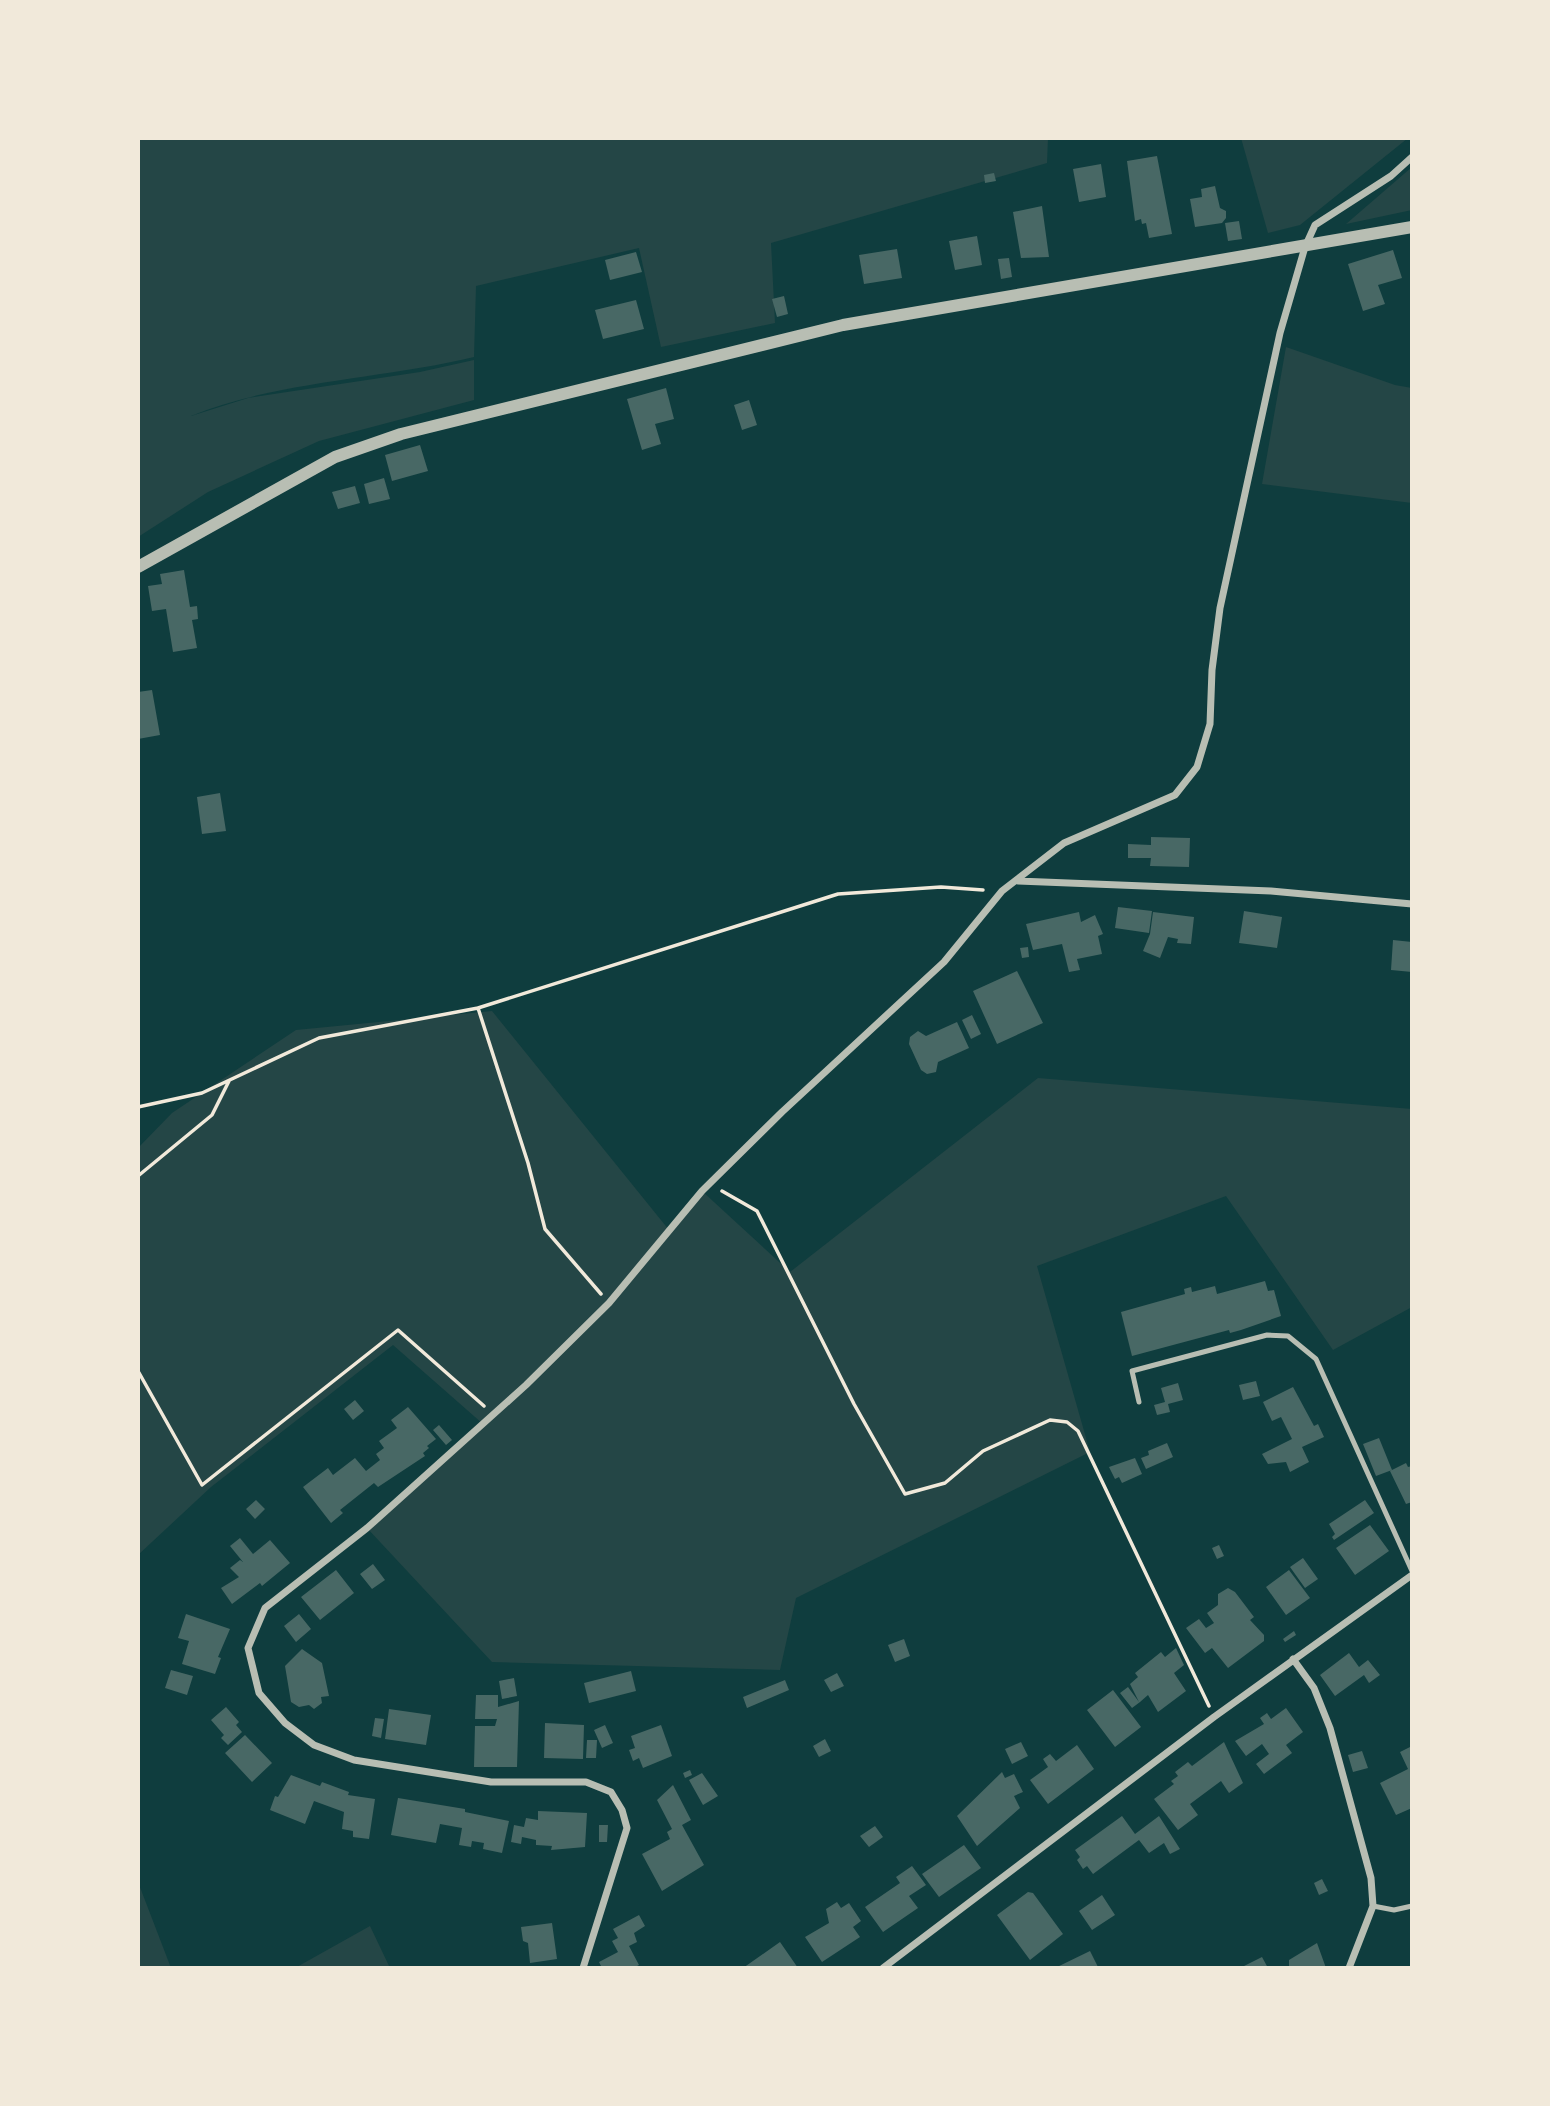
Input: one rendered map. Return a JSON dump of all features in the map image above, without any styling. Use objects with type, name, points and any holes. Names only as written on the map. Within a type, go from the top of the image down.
[{"type":"street","points":[[583,1968],[627,1828],[622,1810],[611,1793],[586,1782],[491,1782],[398,1769],[333,1755],[285,1723],[259,1693],[248,1648],[265,1608],[367,1528],[494,1415],[609,1303],[710,1183],[944,962],[1002,891],[1064,843],[1175,795],[1197,767],[1210,724],[1212,670],[1220,608],[1292,281],[1315,225],[1391,176],[1412,157]]},
{"type":"street","points":[[138,567],[335,457],[401,434],[843,325],[1412,227]]},
{"type":"street","points":[[1018,881],[1271,891],[1412,904]]},
{"type":"street","points":[[883,1968],[1214,1717],[1412,1573]]},
{"type":"street","points":[[1293,1659],[1314,1688],[1330,1728],[1371,1878],[1373,1906],[1349,1968]]},
{"type":"lane","points":[[1139,1402],[1132,1371],[1267,1335],[1279,1333],[1299,1343],[1316,1359],[1412,1573]]},
{"type":"lane","points":[[1373,1906],[1394,1910],[1412,1906]]},
{"type":"path","points":[[138,1107],[202,1093],[319,1038],[478,1008],[838,894],[942,887],[1002,891]]},
{"type":"path","points":[[478,1008],[528,1163],[545,1229],[609,1303]]},
{"type":"path","points":[[138,1176],[212,1115],[229,1081]]},
{"type":"path","points":[[710,1183],[757,1211],[854,1404],[905,1494],[945,1483],[983,1451],[1050,1420],[1068,1422],[1077,1431],[1214,1717]]},
{"type":"path","points":[[138,1371],[201,1485],[398,1330],[494,1415]]},
{"type":"shaded area","points":[[138,138],[1048,138],[1047,163],[771,243],[775,323],[661,347],[639,248],[476,286],[474,357],[258,395],[224,404],[191,416],[248,398],[420,372],[474,360],[474,400],[319,441],[208,492],[138,537]]},
{"type":"shaded area","points":[[1241,138],[1408,138],[1300,225],[1268,233]]},
{"type":"shaded area","points":[[1412,167],[1412,210],[1346,224]]},
{"type":"shaded area","points":[[1286,347],[1395,385],[1412,388],[1412,503],[1262,484]]},
{"type":"shaded area","points":[[492,1011],[669,1230],[702,1191],[790,1272],[1038,1078],[1412,1109],[1412,1307],[1333,1350],[1226,1196],[1037,1266],[1090,1452],[796,1598],[780,1670],[492,1662],[367,1528],[483,1424],[393,1345],[211,1487],[138,1555],[138,1148],[172,1113],[296,1030]]},
{"type":"shaded area","points":[[138,1882],[171,1968],[138,1968]]},
{"type":"shaded area","points":[[370,1926],[390,1968],[295,1968]]},
{"type":"building","points":[[1157,156],[1172,234],[1149,238],[1146,223],[1142,224],[1141,219],[1135,221],[1127,161]]},
{"type":"building","points":[[1101,164],[1106,197],[1079,202],[1073,169]]},
{"type":"building","points":[[994,173],[996,181],[985,183],[984,175]]},
{"type":"building","points":[[1215,186],[1220,208],[1226,211],[1226,218],[1222,223],[1195,227],[1190,199],[1202,197],[1201,189]]},
{"type":"building","points":[[1042,206],[1049,257],[1021,258],[1013,212]]},
{"type":"building","points":[[1239,221],[1242,239],[1228,241],[1225,223]]},
{"type":"building","points":[[977,236],[982,265],[955,270],[949,241]]},
{"type":"building","points":[[897,249],[902,278],[864,284],[859,255]]},
{"type":"building","points":[[1393,250],[1402,278],[1378,285],[1385,304],[1363,311],[1348,264]]},
{"type":"building","points":[[636,252],[642,272],[610,280],[605,260]]},
{"type":"building","points":[[1009,258],[1012,277],[1001,279],[998,259]]},
{"type":"building","points":[[784,296],[788,314],[777,317],[772,299]]},
{"type":"building","points":[[636,300],[644,329],[603,339],[595,310]]},
{"type":"building","points":[[666,388],[674,419],[655,424],[661,444],[642,450],[627,399]]},
{"type":"building","points":[[749,400],[757,425],[742,430],[734,405]]},
{"type":"building","points":[[420,445],[428,471],[392,481],[385,455]]},
{"type":"building","points":[[384,478],[390,499],[369,504],[364,484]]},
{"type":"building","points":[[355,486],[360,503],[338,509],[332,492]]},
{"type":"building","points":[[184,570],[190,607],[197,606],[198,619],[192,620],[197,648],[173,652],[166,609],[152,611],[148,586],[162,584],[160,574]]},
{"type":"building","points":[[152,690],[160,735],[138,739],[138,692]]},
{"type":"building","points":[[220,793],[226,831],[202,834],[197,797]]},
{"type":"building","points":[[1151,837],[1190,838],[1189,867],[1150,866],[1151,858],[1128,858],[1128,844],[1151,845]]},
{"type":"building","points":[[1118,907],[1152,911],[1149,933],[1115,928]]},
{"type":"building","points":[[1244,911],[1282,917],[1277,948],[1239,943]]},
{"type":"building","points":[[1079,912],[1081,922],[1095,915],[1103,934],[1098,936],[1102,954],[1077,959],[1080,970],[1069,972],[1062,944],[1033,950],[1026,924]]},
{"type":"building","points":[[1153,912],[1194,917],[1191,944],[1177,943],[1178,939],[1168,937],[1160,958],[1143,951],[1150,934]]},
{"type":"building","points":[[1393,940],[1412,942],[1412,972],[1391,970]]},
{"type":"building","points":[[1028,947],[1029,957],[1022,958],[1020,948]]},
{"type":"building","points":[[1017,971],[1043,1023],[997,1044],[973,991]]},
{"type":"building","points":[[972,1015],[981,1034],[971,1039],[962,1020]]},
{"type":"building","points":[[957,1022],[969,1048],[938,1062],[936,1072],[927,1074],[921,1070],[909,1044],[910,1037],[918,1031],[926,1036]]},
{"type":"building","points":[[1265,1281],[1268,1291],[1274,1290],[1281,1316],[1230,1333],[1229,1330],[1132,1356],[1121,1312],[1185,1294],[1184,1289],[1191,1287],[1192,1292],[1215,1286],[1217,1294]]},
{"type":"building","points":[[1256,1381],[1260,1396],[1243,1400],[1239,1385]]},
{"type":"building","points":[[1178,1383],[1183,1400],[1168,1404],[1170,1412],[1157,1415],[1154,1405],[1165,1402],[1161,1388]]},
{"type":"building","points":[[1293,1387],[1314,1426],[1318,1424],[1324,1437],[1302,1447],[1309,1462],[1290,1472],[1286,1462],[1268,1464],[1262,1454],[1292,1439],[1281,1417],[1272,1421],[1263,1402]]},
{"type":"building","points":[[355,1400],[364,1411],[353,1420],[344,1409]]},
{"type":"building","points":[[408,1407],[436,1439],[427,1446],[429,1448],[423,1453],[425,1456],[378,1487],[374,1483],[340,1510],[343,1513],[331,1523],[303,1487],[328,1468],[333,1475],[355,1458],[366,1471],[380,1460],[376,1454],[384,1448],[379,1441],[397,1428],[391,1420]]},
{"type":"building","points":[[439,1425],[452,1440],[446,1445],[433,1430]]},
{"type":"building","points":[[1379,1438],[1392,1470],[1376,1476],[1363,1444]]},
{"type":"building","points":[[1167,1443],[1173,1457],[1146,1469],[1141,1458],[1149,1455],[1148,1451]]},
{"type":"building","points":[[1135,1458],[1142,1474],[1122,1483],[1119,1477],[1115,1479],[1109,1467]]},
{"type":"building","points":[[1406,1463],[1408,1467],[1412,1466],[1412,1502],[1406,1504],[1390,1471]]},
{"type":"building","points":[[256,1500],[265,1509],[255,1519],[246,1509]]},
{"type":"building","points":[[1365,1500],[1374,1513],[1334,1540],[1332,1537],[1335,1534],[1329,1524]]},
{"type":"building","points":[[1370,1525],[1389,1551],[1355,1575],[1336,1548]]},
{"type":"building","points":[[240,1538],[253,1554],[270,1540],[290,1563],[262,1586],[260,1583],[232,1604],[221,1588],[239,1577],[230,1568],[240,1560],[243,1562],[230,1546]]},
{"type":"building","points":[[1219,1545],[1224,1556],[1217,1559],[1212,1548]]},
{"type":"building","points":[[1303,1558],[1318,1579],[1305,1588],[1290,1567]]},
{"type":"building","points":[[373,1564],[385,1580],[372,1589],[360,1574]]},
{"type":"building","points":[[336,1570],[354,1593],[320,1620],[301,1597]]},
{"type":"building","points":[[1289,1570],[1310,1598],[1286,1615],[1266,1587]]},
{"type":"building","points":[[1228,1588],[1235,1592],[1254,1617],[1250,1620],[1264,1635],[1264,1641],[1228,1668],[1212,1648],[1205,1653],[1186,1628],[1199,1619],[1206,1628],[1214,1623],[1207,1613],[1218,1605],[1218,1594]]},
{"type":"building","points":[[186,1614],[230,1629],[218,1657],[221,1658],[215,1674],[182,1664],[189,1641],[178,1638]]},
{"type":"building","points":[[299,1614],[311,1629],[296,1642],[284,1626]]},
{"type":"building","points":[[1294,1631],[1296,1635],[1285,1642],[1283,1639]]},
{"type":"building","points":[[904,1639],[910,1656],[895,1662],[888,1645]]},
{"type":"building","points":[[1176,1648],[1184,1665],[1174,1673],[1186,1691],[1158,1712],[1148,1695],[1132,1708],[1120,1693],[1128,1687],[1139,1702],[1130,1684],[1138,1677],[1135,1673],[1161,1652],[1165,1657]]},
{"type":"building","points":[[302,1649],[322,1663],[329,1696],[321,1697],[322,1703],[314,1709],[309,1705],[299,1707],[291,1702],[285,1666]]},
{"type":"building","points":[[1349,1653],[1359,1667],[1368,1660],[1380,1675],[1369,1683],[1364,1675],[1335,1696],[1320,1675]]},
{"type":"building","points":[[171,1670],[193,1676],[187,1695],[165,1688]]},
{"type":"building","points":[[631,1671],[636,1691],[589,1703],[584,1683]]},
{"type":"building","points":[[837,1673],[844,1686],[831,1692],[824,1680]]},
{"type":"building","points":[[514,1678],[517,1696],[502,1699],[499,1681]]},
{"type":"building","points":[[785,1680],[789,1690],[747,1708],[743,1697]]},
{"type":"building","points":[[1113,1690],[1141,1727],[1115,1747],[1087,1710]]},
{"type":"building","points":[[476,1695],[498,1695],[498,1707],[519,1701],[517,1767],[474,1767],[475,1726],[495,1726],[497,1719],[475,1719]]},
{"type":"building","points":[[226,1707],[239,1722],[236,1725],[242,1732],[228,1745],[221,1738],[224,1735],[211,1720]]},
{"type":"building","points":[[1286,1708],[1303,1732],[1286,1745],[1292,1753],[1264,1774],[1256,1764],[1269,1754],[1262,1744],[1246,1756],[1235,1741],[1264,1724],[1260,1718],[1267,1713],[1271,1719]]},
{"type":"building","points":[[389,1709],[431,1715],[426,1745],[385,1739]]},
{"type":"building","points":[[375,1718],[384,1719],[381,1738],[372,1736]]},
{"type":"building","points":[[545,1723],[584,1725],[583,1759],[544,1758]]},
{"type":"building","points":[[605,1725],[613,1743],[602,1748],[594,1730]]},
{"type":"building","points":[[661,1725],[672,1756],[643,1768],[639,1758],[633,1761],[629,1750],[635,1748],[631,1736]]},
{"type":"building","points":[[245,1735],[272,1763],[252,1782],[225,1753]]},
{"type":"building","points":[[825,1739],[831,1751],[819,1757],[813,1746]]},
{"type":"building","points":[[587,1740],[597,1740],[596,1758],[586,1758]]},
{"type":"building","points":[[1021,1742],[1028,1756],[1012,1764],[1005,1749]]},
{"type":"building","points":[[1224,1742],[1243,1783],[1229,1793],[1221,1781],[1190,1804],[1198,1815],[1178,1830],[1154,1799],[1174,1784],[1171,1781],[1178,1776],[1175,1772],[1188,1762],[1192,1766]]},
{"type":"building","points":[[1077,1745],[1094,1769],[1048,1804],[1030,1780],[1048,1767],[1043,1759],[1050,1754],[1056,1761]]},
{"type":"building","points":[[1412,1746],[1412,1808],[1396,1815],[1380,1783],[1408,1769],[1400,1752]]},
{"type":"building","points":[[1362,1751],[1368,1768],[1353,1772],[1348,1755]]},
{"type":"building","points":[[690,1770],[692,1775],[685,1778],[683,1773]]},
{"type":"building","points":[[1002,1772],[1005,1778],[1014,1774],[1023,1792],[1014,1796],[1020,1808],[977,1846],[957,1816]]},
{"type":"building","points":[[702,1773],[718,1796],[703,1805],[689,1780]]},
{"type":"building","points":[[291,1775],[320,1786],[322,1782],[349,1792],[348,1795],[375,1799],[369,1839],[353,1837],[353,1831],[342,1829],[344,1812],[314,1801],[305,1824],[270,1810],[275,1796],[278,1797]]},
{"type":"building","points":[[673,1785],[691,1820],[682,1825],[704,1865],[662,1891],[642,1854],[670,1839],[667,1832],[672,1829],[657,1800]]},
{"type":"building","points":[[398,1798],[465,1809],[465,1812],[509,1821],[502,1853],[483,1849],[484,1843],[472,1841],[471,1847],[459,1845],[462,1828],[440,1824],[436,1843],[391,1835]]},
{"type":"building","points":[[538,1811],[587,1813],[585,1847],[551,1850],[552,1846],[536,1845],[536,1840],[522,1837],[521,1844],[511,1842],[514,1825],[524,1827],[526,1818],[538,1820]]},
{"type":"building","points":[[1122,1816],[1135,1834],[1159,1816],[1180,1849],[1170,1854],[1164,1843],[1149,1853],[1139,1840],[1093,1874],[1087,1866],[1083,1869],[1075,1850]]},
{"type":"building","points":[[599,1825],[608,1825],[607,1842],[599,1842]]},
{"type":"building","points":[[875,1826],[883,1837],[869,1847],[860,1836]]},
{"type":"building","points":[[964,1845],[981,1868],[939,1897],[922,1874]]},
{"type":"building","points":[[912,1866],[926,1885],[909,1896],[918,1908],[883,1932],[865,1907],[900,1883],[896,1877]]},
{"type":"building","points":[[1322,1879],[1328,1891],[1319,1895],[1314,1883]]},
{"type":"building","points":[[1028,1892],[1033,1893],[1063,1934],[1030,1960],[997,1915]]},
{"type":"building","points":[[1102,1895],[1115,1915],[1092,1930],[1079,1911]]},
{"type":"building","points":[[837,1902],[841,1908],[849,1903],[861,1921],[853,1927],[860,1937],[822,1962],[805,1937],[829,1923],[826,1909]]},
{"type":"building","points":[[639,1915],[645,1926],[634,1933],[637,1942],[629,1946],[639,1965],[633,1968],[602,1968],[599,1962],[618,1952],[612,1941],[618,1938],[613,1929]]},
{"type":"building","points":[[552,1923],[557,1959],[530,1963],[528,1943],[523,1941],[521,1927]]},
{"type":"building","points":[[780,1942],[798,1968],[743,1968]]},
{"type":"building","points":[[1317,1943],[1326,1968],[1289,1968],[1289,1960]]},
{"type":"building","points":[[1090,1951],[1098,1967],[1055,1968]]},
{"type":"building","points":[[1262,1957],[1268,1968],[1240,1968]]}]
